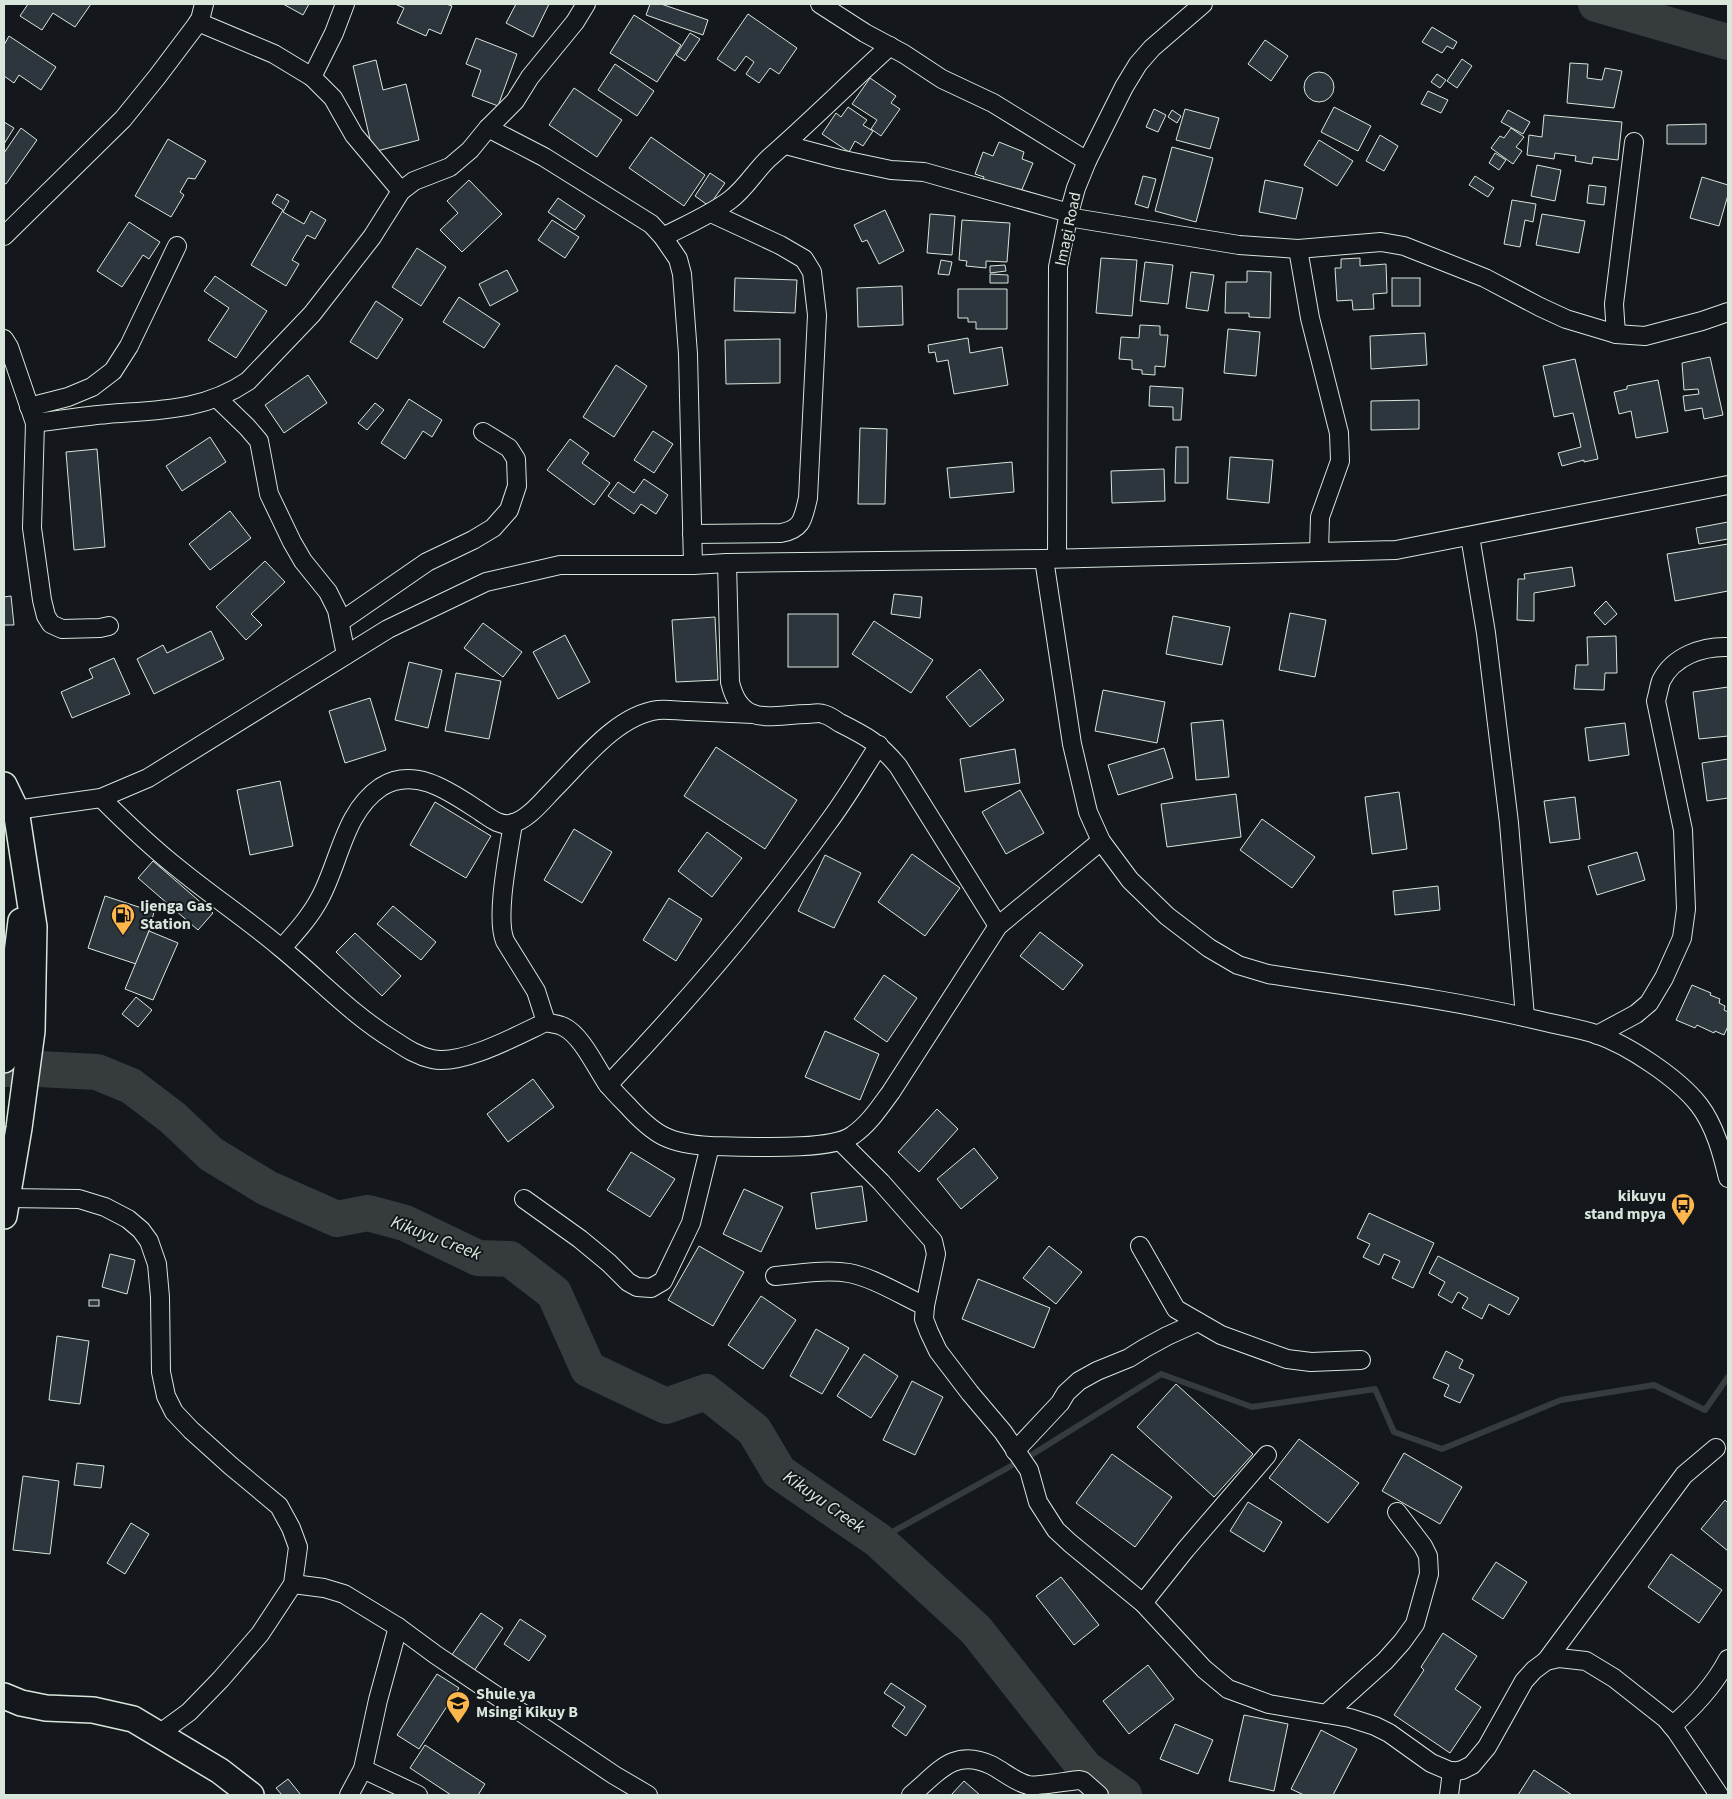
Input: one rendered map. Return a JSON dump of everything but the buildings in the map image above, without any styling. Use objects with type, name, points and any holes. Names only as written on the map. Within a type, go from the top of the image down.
[{"type":"street","points":[[4,236],[123,119],[198,22],[204,4]]},
{"type":"street","points":[[312,77],[334,33],[345,4]]},
{"type":"street","points":[[32,415],[158,411],[193,406],[236,390],[248,381],[312,314],[372,237],[401,190],[414,181],[450,167],[470,150],[514,101],[530,77],[575,22],[586,4]]},
{"type":"street","points":[[820,4],[942,79],[992,103],[1087,161]]},
{"type":"street","name":"Imagi Road","points":[[1203,4],[1152,48],[1138,64],[1124,87],[1087,161],[1076,188],[1058,267],[1050,559],[1072,744],[1088,812],[1101,841],[1130,880],[1167,916],[1208,948],[1238,965],[1268,974],[1491,1009],[1597,1035],[1647,1060],[1683,1088],[1699,1105],[1712,1128],[1721,1151],[1728,1178]]},
{"type":"street","points":[[198,22],[274,54],[312,77],[333,98],[354,135],[401,190]]},
{"type":"street","points":[[663,236],[711,213],[731,199],[750,182],[758,169],[890,46]]},
{"type":"street","points":[[488,128],[544,157],[651,224],[663,236],[678,259],[685,298],[688,354],[693,565]]},
{"type":"street","points":[[1616,334],[1614,304],[1634,142]]},
{"type":"street","points":[[786,144],[891,170],[924,172],[1069,215],[1240,245],[1298,249],[1380,242],[1404,246],[1485,278],[1566,319],[1616,334],[1645,336],[1702,322],[1728,312]]},
{"type":"street","points":[[692,534],[781,533],[792,531],[799,526],[804,516],[808,498],[817,315],[812,272],[804,259],[780,245],[711,213]]},
{"type":"street","points":[[32,415],[92,387],[113,371],[129,346],[177,246]]},
{"type":"street","points":[[1298,249],[1310,318],[1339,433],[1340,461],[1320,518],[1319,552]]},
{"type":"street","points":[[4,339],[9,347],[32,415],[32,528],[46,616],[51,624],[62,629],[109,626]]},
{"type":"street","points":[[217,398],[259,441],[269,494],[303,561],[328,592],[337,610],[346,655]]},
{"type":"street","points":[[340,622],[427,562],[473,540],[493,528],[509,510],[517,486],[516,459],[508,448],[483,432]]},
{"type":"street","points":[[16,810],[101,798],[148,778],[388,629],[486,582],[560,565],[693,565],[1050,559],[1396,550],[1728,485]]},
{"type":"street","points":[[1470,536],[1486,633],[1509,824],[1525,1017]]},
{"type":"street","points":[[727,563],[730,682],[737,700],[752,714]]},
{"type":"street","points":[[1597,1035],[1636,1014],[1649,1003],[1664,978],[1682,938],[1686,909],[1683,830],[1657,710],[1656,700],[1662,681],[1673,666],[1695,651],[1728,647]]},
{"type":"street","points":[[282,948],[309,917],[320,898],[343,840],[360,807],[382,787],[405,779],[429,782],[447,790],[497,823],[513,824],[532,811],[612,731],[635,717],[659,710],[752,714],[763,717],[822,714],[870,738],[898,766],[998,926]]},
{"type":"street","points":[[608,1085],[670,1019],[773,894],[828,824],[879,745]]},
{"type":"street","points":[[4,785],[16,810],[34,926],[32,1030],[20,1128],[5,1207],[79,1199],[105,1207],[128,1219],[141,1230],[149,1242],[157,1264],[160,1297],[161,1372],[166,1396],[174,1412],[191,1430],[230,1466],[279,1506],[291,1528],[298,1547],[293,1584],[260,1634],[189,1712],[159,1734]]},
{"type":"street","points":[[101,798],[132,829],[179,870],[282,948],[320,984],[374,1029],[415,1053],[434,1060],[457,1058],[474,1054],[546,1022],[565,1027],[576,1036],[608,1085],[639,1119],[660,1135],[682,1143],[710,1146],[799,1146],[841,1142],[853,1136],[862,1128],[891,1092],[998,926],[1101,841]]},
{"type":"street","points":[[513,824],[501,933],[504,941],[536,991],[546,1022]]},
{"type":"street","points":[[4,1060],[19,930],[28,883]]},
{"type":"street","points":[[841,1142],[881,1182],[933,1241],[936,1254],[924,1319],[938,1351],[1003,1432],[1029,1470],[1038,1502],[1056,1530],[1143,1603],[1199,1664],[1228,1689],[1269,1704],[1350,1718],[1375,1726],[1389,1733],[1431,1763],[1452,1771],[1462,1770],[1480,1756],[1524,1682],[1534,1670],[1546,1662],[1559,1658],[1586,1661],[1599,1668],[1654,1709],[1672,1726],[1719,1795]]},
{"type":"street","points":[[524,1199],[580,1239],[628,1282],[637,1287],[651,1288],[663,1281],[691,1223],[710,1146]]},
{"type":"street","points":[[1140,1246],[1176,1309],[1221,1335],[1287,1359],[1311,1362],[1361,1360]]},
{"type":"street","points":[[775,1276],[834,1272],[851,1273],[925,1306]]},
{"type":"street","points":[[1015,1451],[1079,1381],[1097,1371],[1130,1358],[1167,1336],[1198,1322]]},
{"type":"street","points":[[1546,1662],[1684,1474],[1716,1448]]},
{"type":"street","points":[[1143,1603],[1186,1549],[1267,1455]]},
{"type":"street","points":[[1326,1714],[1385,1661],[1415,1624],[1429,1574],[1428,1556],[1423,1546],[1397,1512]]},
{"type":"street","points":[[293,1584],[324,1588],[344,1594],[398,1627],[436,1655],[614,1775],[648,1795]]},
{"type":"street","points":[[349,1795],[362,1769],[398,1627]]},
{"type":"street","points":[[1672,1726],[1694,1707],[1713,1684],[1728,1659]]},
{"type":"street","points":[[4,1696],[20,1703],[46,1708],[93,1710],[123,1716],[142,1724],[220,1771],[251,1795]]},
{"type":"street","points":[[911,1795],[941,1768],[950,1762],[960,1759],[972,1759],[989,1764],[1030,1786],[1083,1781],[1099,1795]]},
{"type":"street","points":[[362,1769],[418,1795]]},
{"type":"street","points":[[1449,1795],[1452,1771]]},
{"type":"waterway","points":[[1596,4],[1728,42]]},
{"type":"waterway","name":"Kikuyu Creek","points":[[4,1069],[97,1072],[131,1086],[173,1118],[211,1154],[267,1188],[337,1219],[368,1213],[405,1223],[478,1258],[510,1259],[554,1293],[588,1369],[666,1406],[706,1392],[754,1430],[779,1472],[878,1540],[976,1630],[1085,1768],[1124,1795]]},
{"type":"waterway","points":[[1033,1454],[1161,1374],[1252,1407],[1375,1389],[1394,1432],[1442,1449],[1561,1400],[1654,1385],[1705,1410],[1728,1377]]},
{"type":"waterway","points":[[878,1540],[1011,1466]]},
{"type":"place","name":"Ijenga Gas Station","points":[[123,936]]},
{"type":"place","name":"kikuyu stand mpya","points":[[1683,1226]]},
{"type":"place","name":"Shule ya Msingi Kikuy B","points":[[458,1724]]}]
